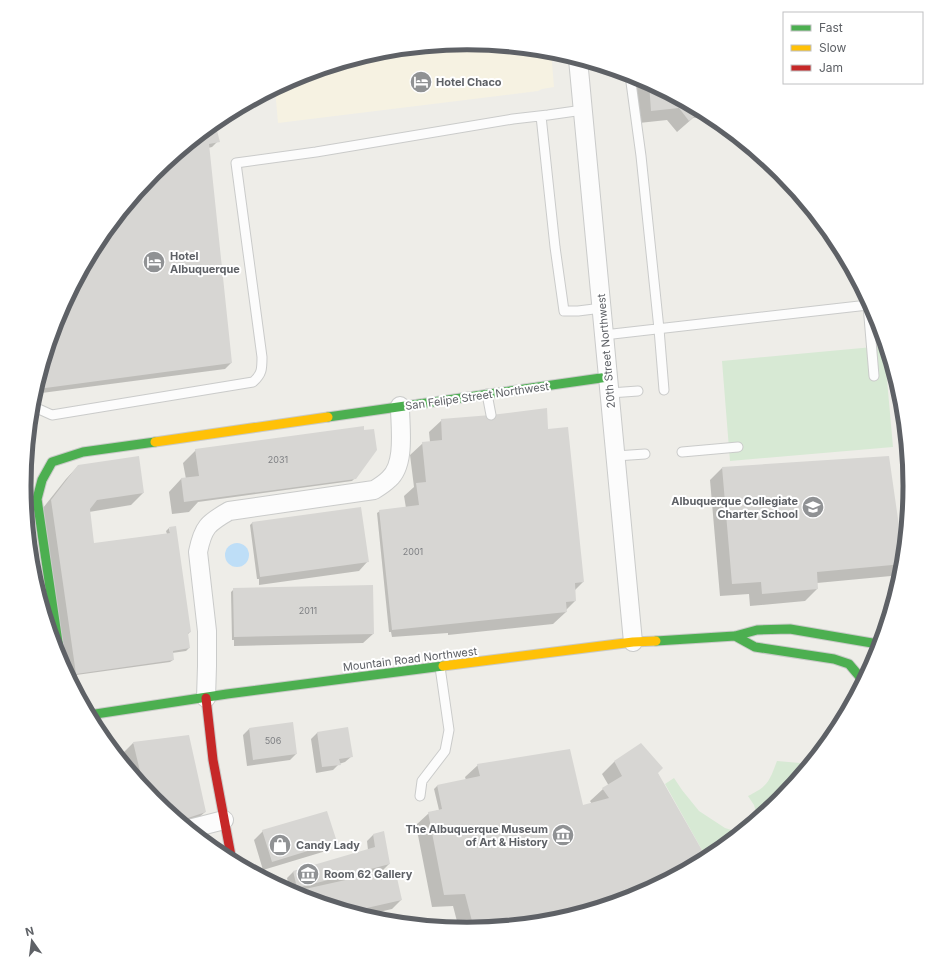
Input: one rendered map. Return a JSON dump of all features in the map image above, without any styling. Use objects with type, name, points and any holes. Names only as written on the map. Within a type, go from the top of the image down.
[{"type":"street","name":"20th Street Northwest","points":[[578,65],[633,642]]},
{"type":"street","name":"San Felipe Street Northwest","points":[[230,853],[208,726],[206,698],[207,631],[198,552],[200,540],[204,531],[213,520],[229,511],[374,490],[378,488],[390,478],[396,470],[399,462],[401,448],[400,406],[488,394],[609,385]]},
{"type":"street","points":[[58,639],[37,499],[42,480],[52,462],[83,452],[400,406]]},
{"type":"street","name":"Mountain Road Northwest","points":[[94,713],[227,694],[440,668],[633,642],[734,636],[757,630],[790,629],[827,634],[851,640],[875,643]]},
{"type":"street","points":[[734,636],[755,647],[834,659],[849,664],[860,678]]},
{"type":"street","name":"Mountain Road Northwest","points":[[866,652],[874,647]]},
{"type":"street","points":[[861,661],[861,675]]},
{"type":"street","points":[[195,827],[224,820]]},
{"type":"lane","points":[[631,81],[659,329],[664,390]]},
{"type":"lane","points":[[38,409],[52,415],[253,382],[257,378],[261,372],[262,357],[236,163],[316,152],[513,119],[582,110]]},
{"type":"lane","points":[[541,116],[555,247],[564,311],[602,308]]},
{"type":"lane","points":[[604,335],[865,305]]},
{"type":"lane","points":[[869,314],[874,376]]},
{"type":"lane","points":[[609,385],[638,391]]},
{"type":"lane","points":[[488,394],[491,415]]},
{"type":"lane","points":[[682,452],[738,447]]},
{"type":"lane","points":[[616,456],[645,454]]},
{"type":"lane","points":[[420,796],[422,781],[445,751],[449,730],[440,668]]},
{"type":"shaded area","name":"Hotel Chaco","points":[[468,50],[496,51],[552,58],[554,87],[538,91],[278,123],[275,94],[327,73],[382,58],[439,51]]},
{"type":"green space","points":[[881,346],[885,361],[893,447],[730,461],[722,361]]},
{"type":"green space","points":[[777,761],[800,763],[801,768],[796,774],[782,789],[777,790],[775,796],[753,817],[756,812],[754,805],[748,796],[764,786],[772,774]]},
{"type":"green space","points":[[674,778],[699,811],[725,828],[735,831],[704,853],[665,784]]},
{"type":"water","points":[[237,543],[242,544],[248,550],[248,560],[242,566],[237,567],[232,566],[226,560],[225,555],[226,550],[232,544]]},
{"type":"building","points":[[649,90],[696,115],[689,121],[679,108],[651,111]]},
{"type":"building","name":"Hotel Albuquerque","points":[[217,130],[220,142],[209,144],[232,363],[42,388],[54,346],[64,319],[89,268],[105,244],[139,199],[159,178],[180,158]]},
{"type":"building","points":[[547,408],[548,429],[568,427],[584,582],[575,583],[576,601],[566,602],[567,612],[392,630],[379,510],[419,505],[416,483],[426,482],[422,442],[442,440],[441,419]]},
{"type":"building","points":[[364,426],[364,430],[374,429],[377,450],[356,479],[184,502],[181,478],[199,476],[195,449]]},
{"type":"building","points":[[139,456],[144,493],[97,500],[90,509],[94,543],[170,533],[169,527],[176,526],[191,632],[188,633],[190,648],[173,651],[174,660],[76,674],[51,500],[78,465]]},
{"type":"building","points":[[889,456],[901,537],[897,565],[817,572],[818,589],[762,594],[761,582],[732,584],[722,467]]},
{"type":"building","points":[[361,507],[369,562],[260,577],[252,522]]},
{"type":"building","points":[[373,585],[374,634],[234,637],[233,588]]},
{"type":"building","points":[[293,722],[297,754],[253,760],[249,728]]},
{"type":"building","points":[[348,727],[353,757],[339,759],[341,765],[322,767],[317,732]]},
{"type":"building","points":[[189,735],[206,812],[185,819],[159,795],[141,776],[133,742]]},
{"type":"building","name":"The Albuquerque Museum of Art & History","points":[[641,743],[663,768],[658,773],[704,853],[686,865],[635,890],[608,900],[553,915],[496,922],[472,923],[465,894],[444,895],[428,812],[442,809],[437,785],[480,776],[477,764],[570,749],[583,805],[609,798],[602,788],[622,776],[614,761]]},
{"type":"building","points":[[327,811],[337,842],[272,862],[262,830]]},
{"type":"building","points":[[384,831],[390,864],[297,888],[293,871],[375,847],[373,834]]},
{"type":"building","points":[[395,869],[402,900],[360,909],[327,900],[300,890]]},
{"type":"traffic: fast","points":[[328,417],[608,377]]},
{"type":"traffic: fast","points":[[57,635],[37,499],[42,480],[52,462],[83,452],[155,442]]},
{"type":"traffic: fast","points":[[656,641],[735,636],[757,630],[790,629],[875,643]]},
{"type":"traffic: fast","points":[[735,636],[755,647],[834,659],[849,664],[860,677]]},
{"type":"traffic: fast","points":[[95,714],[227,694],[443,666]]},
{"type":"traffic: slow","points":[[155,442],[328,417]]},
{"type":"traffic: slow","points":[[443,666],[633,642],[656,641]]},
{"type":"traffic: jam","points":[[206,698],[213,760],[230,853]]},
{"type":"place","name":"Hotel Chaco","points":[[421,82]]},
{"type":"place","name":"Hotel Albuquerque","points":[[154,262]]},
{"type":"place","name":"Albuquerque Collegiate Charter School","points":[[813,507]]},
{"type":"place","name":"The Albuquerque Museum of Art & History","points":[[563,835]]},
{"type":"place","name":"Candy Lady","points":[[280,845]]},
{"type":"place","name":"Room 62 Gallery","points":[[308,874]]}]
